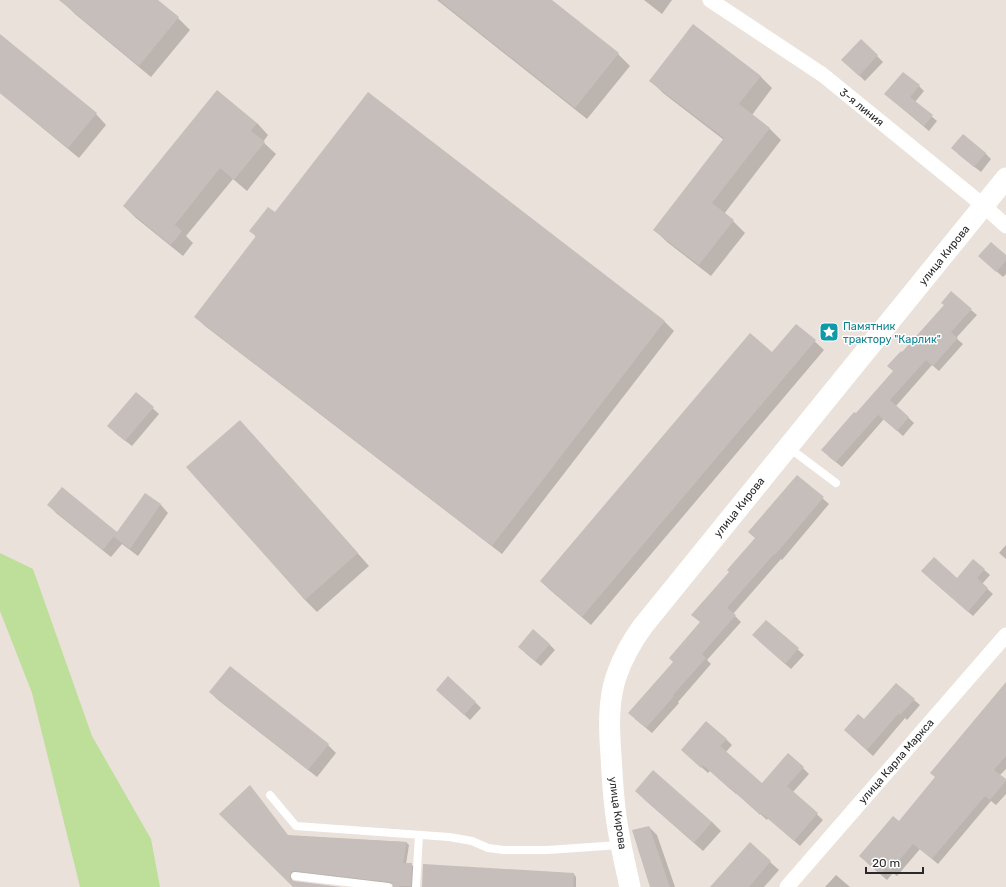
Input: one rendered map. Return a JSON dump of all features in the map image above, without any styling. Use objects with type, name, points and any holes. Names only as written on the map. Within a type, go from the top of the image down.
[{"type":"street","name":"3-я линия","points":[[710,0],[823,75],[984,206],[1006,226]]},
{"type":"street","name":"улица Кирова","points":[[630,887],[621,845],[613,791],[610,736],[610,707],[616,677],[628,650],[643,626],[1006,178]]},
{"type":"street","name":"улица Карла Маркса","points":[[787,887],[1006,635]]},
{"type":"lane","points":[[788,447],[836,483]]},
{"type":"lane","points":[[270,795],[296,826],[457,838],[472,841],[488,848],[504,850],[547,850],[621,845]]},
{"type":"lane","points":[[416,887],[419,835]]},
{"type":"lane","points":[[295,876],[388,887]]},
{"type":"green space","points":[[0,553],[33,569],[92,736],[151,839],[160,887],[80,887],[32,693],[0,611]]},
{"type":"building","points":[[59,0],[158,0],[179,17],[139,66]]},
{"type":"building","points":[[439,0],[552,0],[619,53],[575,108]]},
{"type":"building","points":[[693,24],[761,76],[739,104],[770,128],[712,203],[734,220],[699,265],[653,230],[724,138],[649,81]]},
{"type":"building","points":[[0,34],[97,113],[68,148],[0,93]]},
{"type":"building","points":[[861,39],[878,55],[859,76],[841,60]]},
{"type":"building","points":[[903,72],[920,85],[910,97],[933,115],[924,126],[884,94]]},
{"type":"building","points":[[217,90],[257,123],[251,131],[265,142],[234,180],[220,168],[175,225],[182,231],[171,245],[123,206]]},
{"type":"building","points":[[368,92],[665,321],[492,546],[194,317],[256,236],[249,231],[268,207],[275,212]]},
{"type":"building","points":[[963,134],[986,153],[974,167],[951,148]]},
{"type":"building","points":[[991,242],[1006,255],[1006,261],[996,272],[978,256]]},
{"type":"building","points":[[951,291],[972,309],[951,332],[958,338],[933,366],[926,360],[890,400],[909,417],[897,431],[878,415],[836,462],[821,450],[854,412],[856,413],[893,371],[887,366],[901,351],[902,352],[944,305],[941,303]]},
{"type":"building","points":[[796,324],[816,340],[582,617],[540,581],[750,333],[772,352]]},
{"type":"building","points":[[136,392],[154,407],[125,441],[107,426]]},
{"type":"building","points":[[240,420],[358,553],[305,600],[186,467]]},
{"type":"building","points":[[797,475],[824,497],[775,555],[774,554],[727,608],[736,615],[702,654],[706,658],[646,728],[628,713],[673,662],[669,658],[700,622],[691,615],[729,572],[727,570],[755,538],[748,532]]},
{"type":"building","points":[[62,487],[117,532],[145,493],[161,504],[130,549],[114,536],[103,550],[47,505]]},
{"type":"building","points":[[934,557],[957,578],[973,559],[985,569],[977,578],[988,588],[968,612],[921,571]]},
{"type":"building","points":[[766,620],[799,648],[785,664],[752,635]]},
{"type":"building","points":[[533,629],[550,644],[535,661],[518,647]]},
{"type":"building","points":[[230,666],[329,744],[308,770],[209,692]]},
{"type":"building","points":[[448,676],[476,702],[464,715],[436,690]]},
{"type":"building","points":[[1006,682],[1006,756],[994,770],[1006,779],[1006,781],[990,800],[985,796],[932,859],[913,844],[890,871],[886,868],[881,874],[859,856],[893,816],[899,821],[935,777],[930,773]]},
{"type":"building","points":[[896,683],[915,699],[900,715],[899,713],[867,750],[844,730],[858,714],[864,719]]},
{"type":"building","points":[[706,721],[727,739],[720,746],[762,783],[788,753],[804,767],[787,786],[818,813],[794,841],[761,813],[760,815],[703,765],[701,768],[681,750]]},
{"type":"building","points":[[653,770],[712,822],[694,843],[635,791]]},
{"type":"building","points":[[250,785],[288,835],[407,842],[403,863],[412,863],[411,886],[393,887],[392,883],[389,882],[292,871],[290,879],[294,881],[341,887],[293,887],[219,814]]},
{"type":"building","points":[[649,826],[670,887],[650,887],[632,830]]},
{"type":"building","points":[[750,842],[771,861],[749,887],[710,887]]},
{"type":"building","points":[[423,864],[574,873],[573,887],[422,887]]},
{"type":"place","name":"Памятник трактору \"Карлик\"","points":[[829,332]]}]
